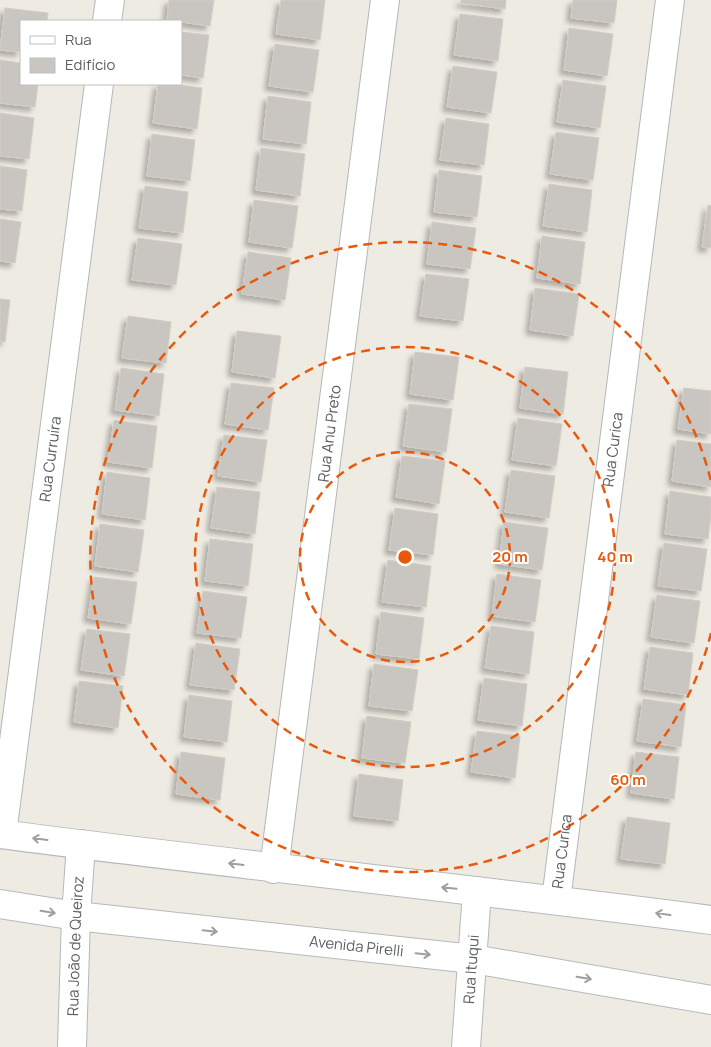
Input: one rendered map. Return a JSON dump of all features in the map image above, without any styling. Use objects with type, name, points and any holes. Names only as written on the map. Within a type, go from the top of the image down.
[{"type":"street","points":[[107,20],[110,0]]},
{"type":"street","name":"Rua Anu Preto","points":[[274,868],[384,0]]},
{"type":"street","name":"Rua Curica","points":[[556,900],[670,0]]},
{"type":"street","name":"Rua Curruíra","points":[[1,834],[99,85]]},
{"type":"street","points":[[1,834],[711,920]]},
{"type":"street","name":"Rua João de Queiroz","points":[[72,1047],[76,916],[81,844]]},
{"type":"street","name":"Rua Ituqui","points":[[466,1047],[476,891]]},
{"type":"street","name":"Avenida Pirelli","points":[[0,904],[76,916],[473,959],[711,1000]]},
{"type":"building","points":[[169,0],[214,0],[210,26],[182,22],[182,20],[167,20]]},
{"type":"building","points":[[281,0],[325,0],[320,40],[276,34]]},
{"type":"building","points":[[461,0],[506,0],[505,9],[461,3]]},
{"type":"building","points":[[573,0],[617,0],[614,23],[571,18]]},
{"type":"building","points":[[5,8],[48,13],[47,20],[20,20],[20,52],[0,50]]},
{"type":"building","points":[[460,14],[503,19],[498,61],[454,55]]},
{"type":"building","points":[[569,28],[613,34],[607,76],[564,70]]},
{"type":"building","points":[[182,32],[209,35],[203,78],[182,75]]},
{"type":"building","points":[[275,44],[319,50],[313,92],[269,86]]},
{"type":"building","points":[[0,60],[20,63],[20,85],[38,85],[35,107],[0,103]]},
{"type":"building","points":[[453,66],[497,72],[491,113],[447,107]]},
{"type":"building","points":[[563,80],[606,86],[600,128],[557,122]]},
{"type":"building","points":[[158,85],[180,85],[202,88],[197,129],[153,123]]},
{"type":"building","points":[[268,96],[311,102],[306,144],[263,139]]},
{"type":"building","points":[[0,113],[34,118],[29,159],[0,156]]},
{"type":"building","points":[[446,118],[489,124],[484,165],[440,160]]},
{"type":"building","points":[[556,132],[599,138],[593,180],[550,174]]},
{"type":"building","points":[[152,134],[195,140],[190,181],[147,176]]},
{"type":"building","points":[[261,148],[305,154],[300,196],[256,190]]},
{"type":"building","points":[[0,166],[27,170],[22,211],[0,209]]},
{"type":"building","points":[[439,170],[482,176],[477,217],[434,212]]},
{"type":"building","points":[[549,184],[592,190],[587,232],[543,226]]},
{"type":"building","points":[[145,186],[188,192],[183,233],[139,228]]},
{"type":"building","points":[[254,200],[298,206],[292,248],[249,242]]},
{"type":"building","points":[[708,205],[711,206],[711,248],[702,247]]},
{"type":"building","points":[[0,219],[21,222],[15,263],[0,261]]},
{"type":"building","points":[[432,222],[476,228],[470,269],[427,264]]},
{"type":"building","points":[[542,236],[585,242],[580,284],[537,278]]},
{"type":"building","points":[[138,238],[182,244],[176,285],[132,280]]},
{"type":"building","points":[[248,252],[291,258],[285,300],[242,294]]},
{"type":"building","points":[[426,274],[469,279],[463,321],[420,316]]},
{"type":"building","points":[[535,288],[579,294],[573,336],[530,330]]},
{"type":"building","points":[[0,299],[10,300],[5,342],[0,341]]},
{"type":"building","points":[[128,316],[171,322],[166,363],[122,358]]},
{"type":"building","points":[[237,331],[281,336],[275,378],[232,372]]},
{"type":"building","points":[[415,352],[459,357],[453,400],[410,394]]},
{"type":"building","points":[[525,367],[568,372],[563,414],[520,408]]},
{"type":"building","points":[[121,368],[164,374],[159,416],[115,410]]},
{"type":"building","points":[[231,383],[274,388],[268,430],[225,424]]},
{"type":"building","points":[[684,388],[711,391],[711,434],[678,429]]},
{"type":"building","points":[[409,404],[452,409],[446,452],[403,446]]},
{"type":"building","points":[[518,418],[562,424],[556,466],[512,460]]},
{"type":"building","points":[[114,420],[157,426],[152,468],[108,462]]},
{"type":"building","points":[[224,435],[267,440],[261,482],[218,476]]},
{"type":"building","points":[[677,440],[711,444],[711,487],[672,481]]},
{"type":"building","points":[[402,456],[445,461],[439,504],[396,497]]},
{"type":"building","points":[[511,470],[555,476],[549,518],[505,512]]},
{"type":"building","points":[[107,472],[150,478],[145,520],[102,514]]},
{"type":"building","points":[[217,487],[260,492],[255,534],[211,528]]},
{"type":"building","points":[[670,491],[711,497],[708,539],[665,534]]},
{"type":"building","points":[[395,508],[438,514],[433,555],[389,550]]},
{"type":"building","points":[[504,522],[548,528],[542,570],[499,564]]},
{"type":"building","points":[[100,524],[144,530],[138,572],[95,566]]},
{"type":"building","points":[[210,539],[253,544],[248,586],[205,581]]},
{"type":"building","points":[[664,543],[707,549],[701,591],[658,586]]},
{"type":"building","points":[[388,560],[431,566],[426,607],[382,602]]},
{"type":"building","points":[[497,574],[541,580],[535,622],[492,616]]},
{"type":"building","points":[[94,577],[137,582],[131,624],[88,618]]},
{"type":"building","points":[[203,591],[247,597],[241,638],[197,633]]},
{"type":"building","points":[[657,595],[700,601],[694,643],[651,637]]},
{"type":"building","points":[[381,612],[424,618],[419,659],[376,654]]},
{"type":"building","points":[[491,626],[534,632],[529,674],[485,668]]},
{"type":"building","points":[[87,629],[130,634],[124,676],[81,670]]},
{"type":"building","points":[[196,643],[240,649],[234,690],[190,685]]},
{"type":"building","points":[[650,647],[693,653],[688,695],[644,689]]},
{"type":"building","points":[[374,664],[418,670],[412,711],[369,706]]},
{"type":"building","points":[[484,678],[527,684],[522,726],[478,720]]},
{"type":"building","points":[[79,681],[123,686],[118,728],[74,722]]},
{"type":"building","points":[[189,695],[232,701],[227,742],[184,737]]},
{"type":"building","points":[[643,699],[686,705],[681,747],[637,741]]},
{"type":"building","points":[[367,716],[411,722],[405,763],[362,758]]},
{"type":"building","points":[[477,731],[520,736],[515,778],[471,772]]},
{"type":"building","points":[[181,752],[225,758],[220,800],[176,794]]},
{"type":"building","points":[[636,752],[679,757],[674,799],[631,793]]},
{"type":"building","points":[[359,774],[403,780],[398,821],[354,816]]},
{"type":"building","points":[[627,817],[670,823],[665,864],[621,859]]}]
